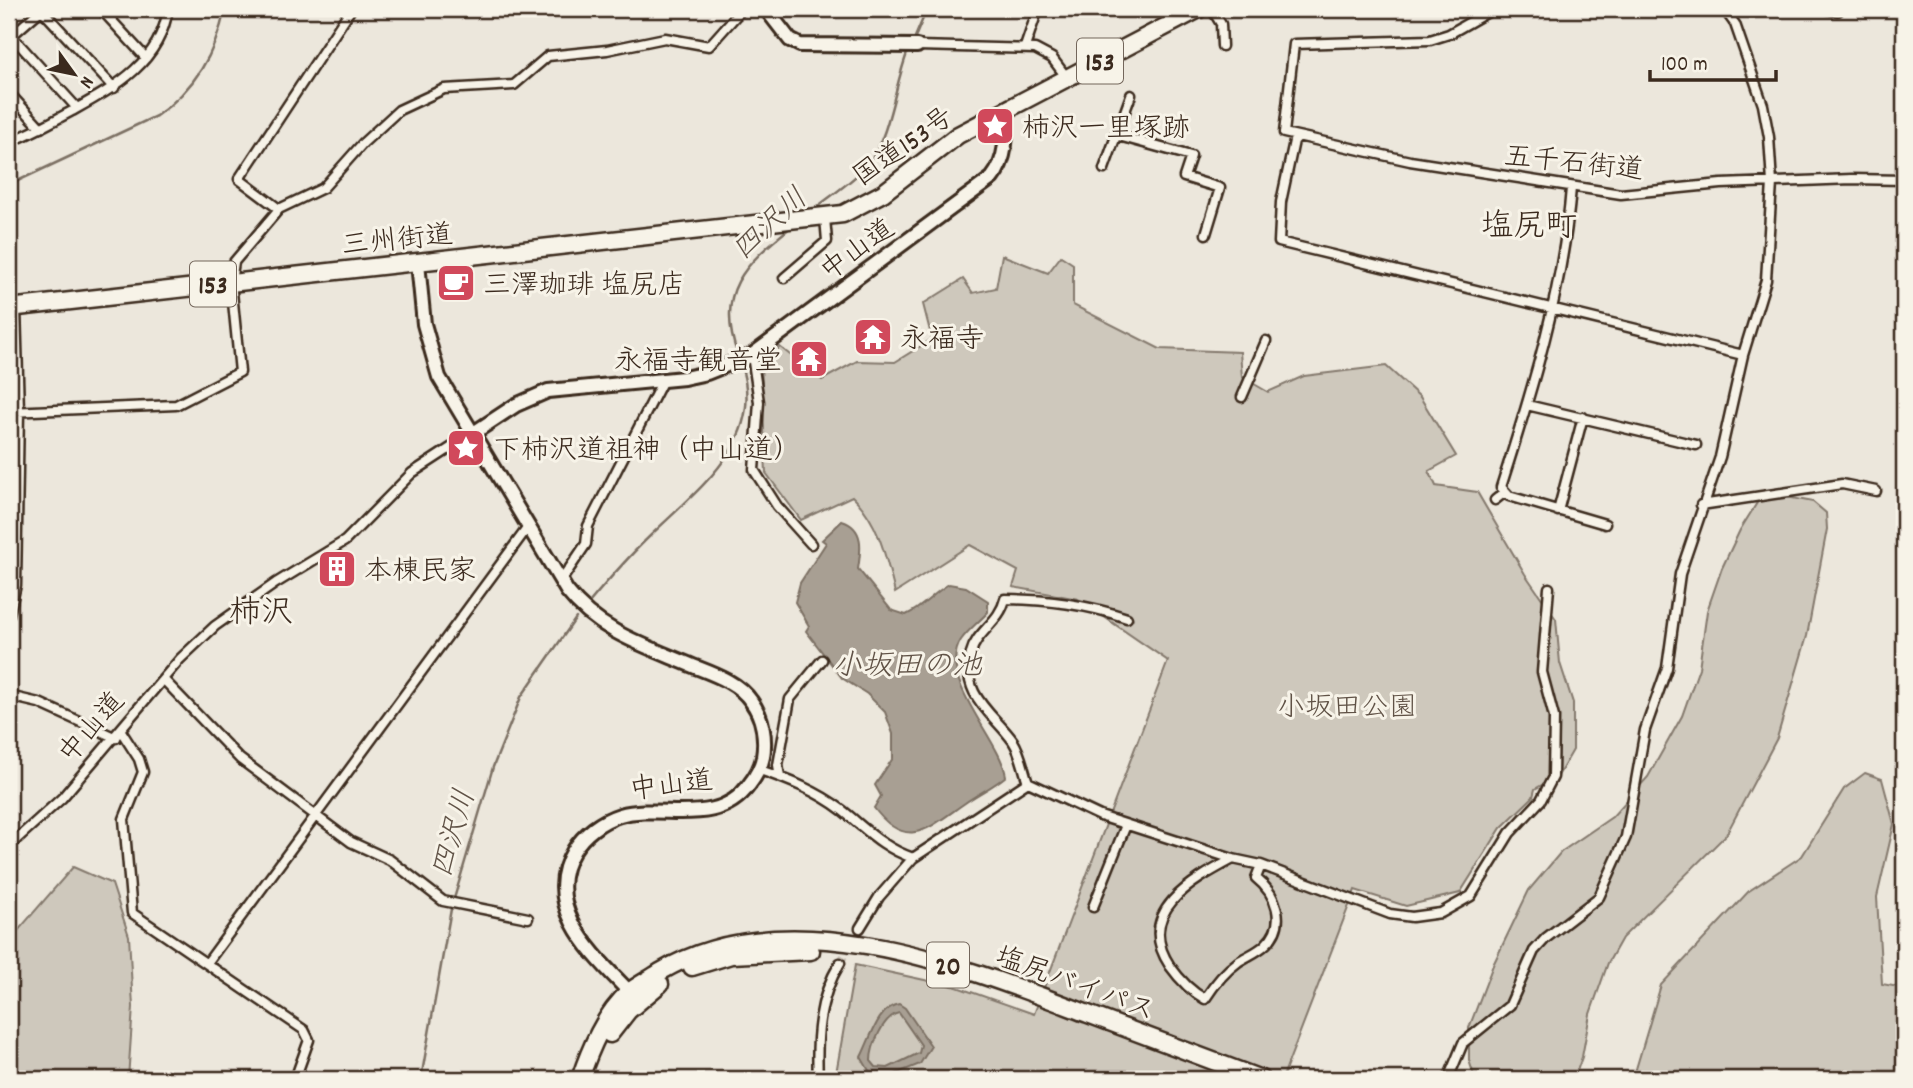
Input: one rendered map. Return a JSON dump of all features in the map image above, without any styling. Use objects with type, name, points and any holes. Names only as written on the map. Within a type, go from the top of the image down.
[{"type":"highway","name":"153","points":[[1001,113],[1199,9]]},
{"type":"highway","name":"国道153号","points":[[791,221],[843,214],[869,203],[958,135],[1001,113]]},
{"type":"highway","name":"三州街道","points":[[12,308],[791,221]]},
{"type":"highway","name":"塩尻バイパス","points":[[633,997],[672,965],[729,944],[791,940],[877,947],[972,971],[1261,1079]]},
{"type":"highway","name":"塩尻バイパス","points":[[633,997],[672,976],[731,955],[772,951],[852,955],[927,969],[979,984],[1240,1079]]},
{"type":"highway","name":"20","points":[[582,1079],[600,1032],[633,997]]},
{"type":"street","points":[[77,108],[10,36],[42,9],[114,88]]},
{"type":"street","points":[[101,9],[146,58]]},
{"type":"street","points":[[158,9],[167,19]]},
{"type":"street","points":[[9,142],[41,128],[114,88],[146,58],[167,19],[169,9]]},
{"type":"street","points":[[279,209],[239,179],[351,9]]},
{"type":"street","points":[[9,412],[176,405],[240,372],[231,282],[234,262],[279,209],[323,188],[363,143],[399,110],[417,100],[444,89],[514,85],[548,56],[607,51],[665,38],[709,46],[742,9]]},
{"type":"street","points":[[766,9],[790,40],[800,44],[996,50],[1025,47],[1052,58],[1066,78]]},
{"type":"street","points":[[1025,47],[1038,9]]},
{"type":"street","points":[[1212,9],[1221,24],[1222,46]]},
{"type":"street","name":"五千石街道","points":[[1493,9],[1449,34],[1430,40],[1294,44],[1284,133],[1409,161],[1571,188],[1624,194],[1721,184],[1852,179],[1904,180]]},
{"type":"street","points":[[1448,1079],[1463,1043],[1510,1005],[1534,951],[1560,926],[1593,904],[1606,887],[1626,837],[1645,730],[1667,668],[1680,574],[1701,505],[1720,457],[1743,355],[1766,280],[1772,183],[1769,137],[1763,105],[1735,24],[1724,9]]},
{"type":"street","points":[[1827,9],[1838,11]]},
{"type":"street","points":[[9,93],[41,128]]},
{"type":"street","points":[[1104,169],[1131,95]]},
{"type":"street","name":"中山道","points":[[9,846],[62,798],[164,680],[215,626],[276,583],[345,541],[412,473],[541,393],[707,373],[744,359],[992,178],[1000,164],[1005,137],[1001,113]]},
{"type":"street","points":[[1115,135],[1191,156],[1184,177],[1220,188],[1206,234]]},
{"type":"street","points":[[1298,137],[1294,141],[1281,202],[1279,242],[1743,355]]},
{"type":"street","points":[[1571,188],[1567,238],[1551,309],[1527,405],[1501,487],[1509,496],[1605,524]]},
{"type":"street","points":[[784,278],[827,241],[820,218]]},
{"type":"street","points":[[418,263],[424,324],[435,367],[472,434],[580,608],[604,626],[713,674],[742,691],[751,701],[762,724],[764,749],[760,770],[800,784],[841,810],[877,842],[912,858]]},
{"type":"street","points":[[9,615],[16,585],[19,411],[12,308]]},
{"type":"street","points":[[1242,397],[1266,341]]},
{"type":"street","points":[[744,359],[759,402],[754,470],[777,506],[811,544]]},
{"type":"street","points":[[561,581],[586,544],[588,526],[663,380]]},
{"type":"street","points":[[1527,405],[1583,416],[1696,445]]},
{"type":"street","points":[[1558,511],[1583,416]]},
{"type":"street","points":[[1701,505],[1842,484],[1876,491]]},
{"type":"street","points":[[1495,500],[1505,492]]},
{"type":"street","points":[[207,963],[528,527]]},
{"type":"street","points":[[1127,618],[1093,607],[1049,600],[1005,600],[995,621],[972,648],[969,667],[977,697],[989,717],[1014,742],[1028,782],[1054,796],[1126,825],[1233,859],[1261,865],[1390,914],[1412,917],[1441,913],[1471,896],[1510,833],[1541,800],[1553,777],[1554,717],[1542,672],[1549,588]]},
{"type":"street","points":[[780,777],[778,765],[790,699],[822,660]]},
{"type":"street","points":[[164,680],[240,759],[351,842],[390,860],[448,903],[528,918]]},
{"type":"street","points":[[9,696],[39,703],[119,734],[139,759],[143,772],[124,819],[132,913],[304,1030],[309,1040],[295,1079]]},
{"type":"street","name":"中山道","points":[[633,997],[586,945],[570,921],[563,883],[572,853],[591,830],[620,815],[693,813],[721,806],[744,791],[760,770]]},
{"type":"street","points":[[860,928],[879,897],[912,858],[1028,782]]},
{"type":"street","points":[[1093,907],[1126,825]]},
{"type":"street","points":[[1233,859],[1189,883],[1161,917],[1159,934],[1162,953],[1185,984],[1205,999],[1224,974],[1266,945],[1276,932],[1279,915],[1274,898],[1256,878],[1261,865]]},
{"type":"street","points":[[818,1079],[816,1040],[827,984],[840,963]]},
{"type":"green space","name":"小坂田公園","points":[[1002,255],[1048,273],[1061,256],[1073,264],[1073,305],[1160,349],[1240,352],[1242,377],[1268,392],[1304,376],[1386,366],[1420,397],[1456,456],[1429,471],[1436,486],[1477,492],[1525,574],[1556,619],[1560,663],[1573,703],[1573,750],[1558,776],[1535,789],[1533,797],[1501,828],[1460,893],[1406,906],[1355,890],[1282,1079],[835,1079],[855,965],[957,987],[1034,1014],[1168,661],[1078,599],[1013,587],[1018,571],[970,545],[895,593],[885,553],[875,529],[852,496],[801,520],[766,473],[761,363],[780,347],[822,380],[857,361],[895,362],[932,339],[923,304],[963,279],[973,293],[996,288]]},
{"type":"green space","points":[[1776,495],[1813,502],[1826,513],[1827,529],[1807,636],[1777,738],[1726,835],[1622,938],[1608,963],[1590,1014],[1582,1057],[1574,1079],[1475,1079],[1469,1060],[1469,1028],[1493,965],[1529,890],[1561,852],[1612,817],[1648,777],[1682,716],[1699,668],[1707,611],[1722,568],[1740,530],[1760,498]]},
{"type":"green space","points":[[1865,773],[1882,779],[1894,824],[1877,897],[1882,984],[1904,988],[1904,1079],[1633,1079],[1661,985],[1749,891],[1802,856],[1844,789]]},
{"type":"green space","points":[[73,867],[112,884],[129,936],[133,1007],[128,1079],[9,1079],[9,941]]},
{"type":"water","name":"小坂田の池","points":[[842,521],[855,529],[860,540],[858,569],[891,610],[906,615],[949,584],[966,587],[988,601],[988,612],[961,640],[956,655],[957,672],[963,690],[993,744],[1006,776],[940,821],[918,831],[897,829],[874,808],[881,796],[875,785],[893,758],[893,734],[885,712],[867,694],[842,678],[806,631],[809,626],[795,602],[800,583],[826,543],[822,540]]},
{"type":"water","points":[[899,1004],[905,1008],[931,1046],[920,1064],[883,1079],[871,1074],[861,1057],[880,1018],[892,1006]],"holes":[[[899,1013],[921,1045],[919,1053],[888,1068],[876,1067],[871,1061],[873,1048],[883,1026],[893,1015]]]},
{"type":"waterway","points":[[9,185],[156,116],[170,105],[192,82],[209,56],[225,9]]},
{"type":"waterway","name":"四沢川","points":[[913,42],[927,9]]},
{"type":"waterway","name":"四沢川","points":[[813,210],[856,177],[875,153],[886,126],[908,51]]},
{"type":"waterway","name":"四沢川","points":[[738,356],[730,314],[738,281],[760,254],[791,227]]},
{"type":"waterway","name":"四沢川","points":[[589,603],[635,551],[707,481],[723,461],[736,440],[744,417],[746,393],[741,366]]},
{"type":"waterway","name":"四沢川","points":[[421,1079],[451,909],[493,767],[521,697],[576,618]]},
{"type":"tunnel","points":[[840,963],[860,928]]},
{"type":"place","name":"柿沢一里塚跡","points":[[995,126]]},
{"type":"place","name":"三澤珈琲 塩尻店","points":[[456,283]]},
{"type":"place","name":"永福寺","points":[[873,337]]},
{"type":"place","name":"永福寺観音堂","points":[[809,359]]},
{"type":"place","name":"下柿沢道祖神（中山道）","points":[[466,448]]},
{"type":"place","name":"本棟民家","points":[[337,569]]},
{"type":"district","name":"塩尻町","points":[[1529,224]]},
{"type":"district","name":"柿沢","points":[[261,610]]}]
